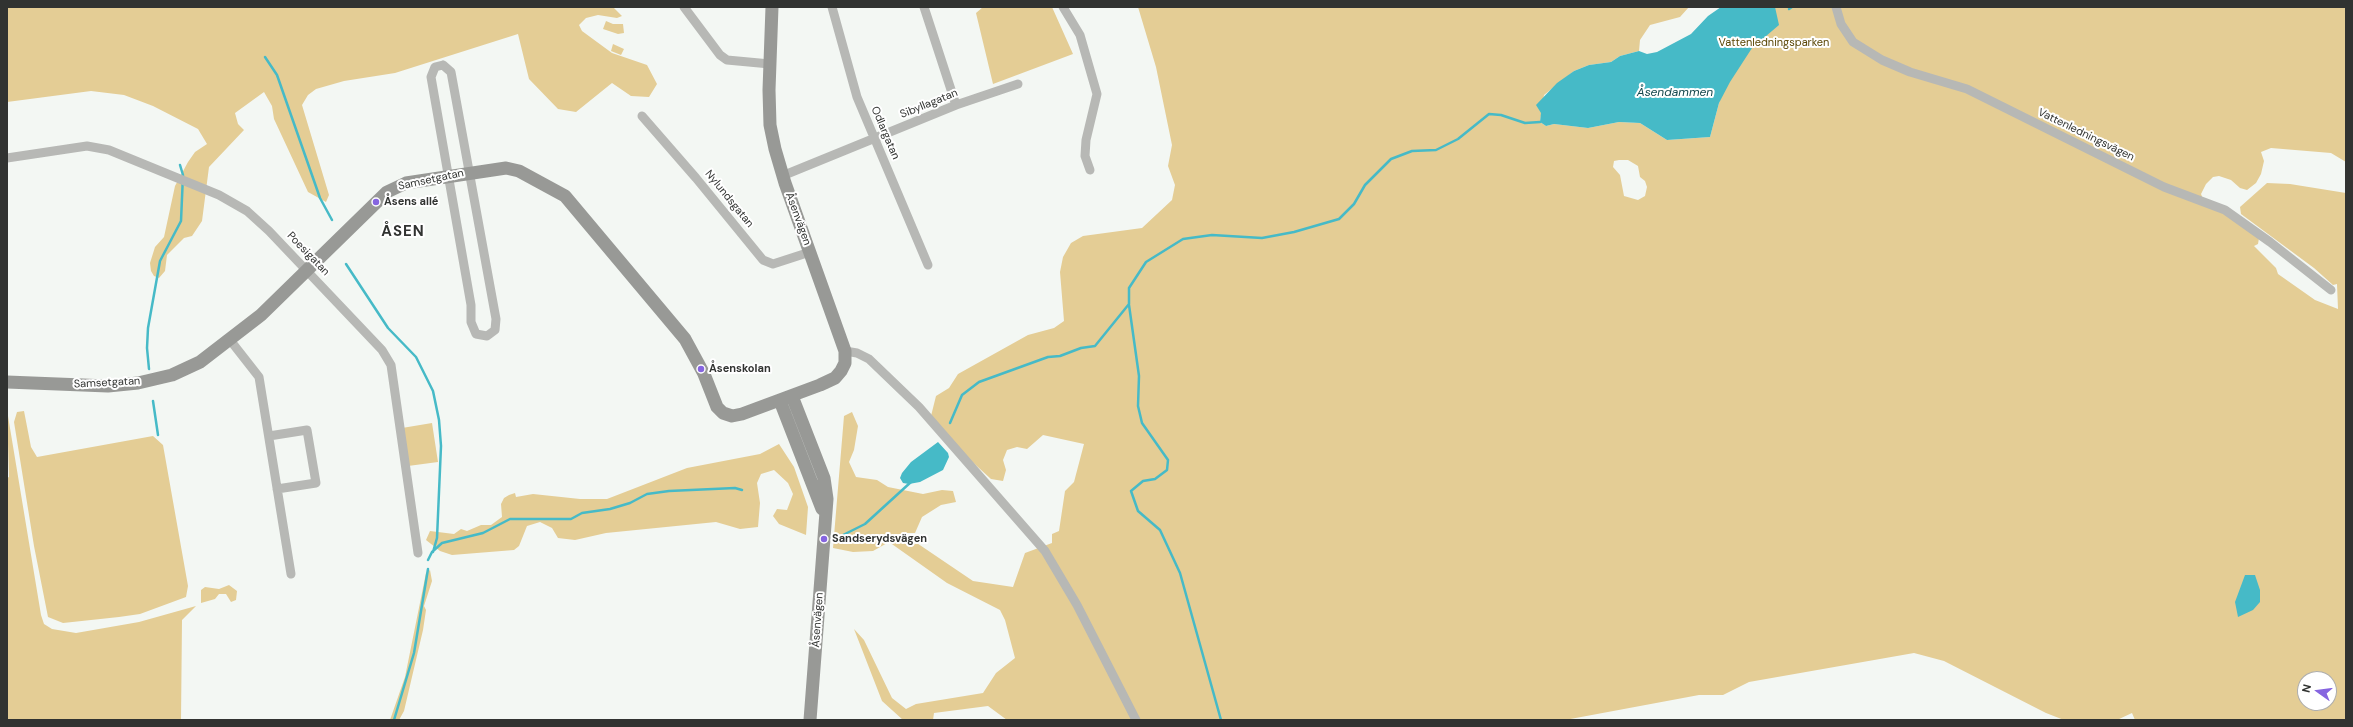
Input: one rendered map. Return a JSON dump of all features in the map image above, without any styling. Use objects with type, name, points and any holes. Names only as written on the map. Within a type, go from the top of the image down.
[{"type":"street","points":[[684,7],[720,55],[727,60],[770,64]]},
{"type":"street","name":"Åsenvägen","points":[[772,7],[770,125],[782,176],[845,351]]},
{"type":"street","name":"Odlargatan","points":[[832,7],[857,97],[928,265]]},
{"type":"street","points":[[924,7],[956,105]]},
{"type":"street","points":[[1063,7],[1080,35],[1097,94],[1086,140],[1085,156],[1090,170]]},
{"type":"street","name":"Vattenledningsvägen","points":[[1836,7],[1841,24],[1853,42],[1882,60],[1910,72],[1968,89],[2164,187],[2224,210],[2270,242],[2331,290]]},
{"type":"street","points":[[439,65],[443,65],[450,72],[497,324],[492,334],[487,336],[476,334],[471,322],[471,305],[448,176],[431,77],[433,69],[439,65]]},
{"type":"street","name":"Sibyllagatan","points":[[782,176],[956,105],[1018,84]]},
{"type":"street","name":"Nylundsgatan","points":[[642,116],[763,260],[773,264],[810,252]]},
{"type":"street","name":"Poesigatan","points":[[7,158],[87,146],[109,150],[219,195],[247,211],[307,270],[382,350],[391,365],[418,552]]},
{"type":"street","name":"Samsetgatan","points":[[7,382],[71,386],[138,383],[172,376],[200,362],[261,315],[387,192],[396,186],[468,172],[506,168],[519,171],[565,196],[685,339],[704,374],[717,407],[723,413],[732,416],[742,414],[786,399]]},
{"type":"street","points":[[230,340],[259,377],[278,489],[290,574]]},
{"type":"street","points":[[786,399],[835,378],[845,363],[845,351],[857,353],[869,359],[919,407],[1045,551],[1077,605],[1136,720]]},
{"type":"street","name":"Åsenvägen","points":[[786,399],[824,478],[827,499],[810,720]]},
{"type":"street","points":[[269,436],[307,430],[316,483],[278,489]]},
{"type":"green space","points":[[7,7],[613,7],[622,16],[617,18],[598,15],[586,18],[579,25],[582,31],[612,53],[647,65],[657,84],[649,97],[631,96],[612,83],[576,112],[558,109],[529,79],[518,34],[395,73],[344,81],[316,89],[308,95],[302,105],[329,195],[326,202],[308,192],[274,119],[272,106],[264,92],[235,113],[238,124],[244,130],[209,167],[202,221],[192,236],[184,238],[167,255],[165,271],[159,278],[154,276],[151,271],[150,263],[155,247],[164,237],[175,186],[195,152],[207,144],[198,129],[153,106],[124,95],[91,91],[7,102]]},
{"type":"green space","points":[[983,7],[1052,7],[1073,54],[993,84],[976,13]]},
{"type":"green space","name":"Vattenledningsparken","points":[[1138,7],[1689,7],[1680,17],[1650,25],[1640,40],[1639,51],[1620,56],[1611,62],[1589,65],[1574,71],[1544,95],[1540,122],[1546,126],[1554,124],[1588,128],[1619,122],[1640,123],[1667,140],[1710,137],[1719,103],[1754,7],[2346,7],[2346,162],[2331,153],[2271,148],[2261,152],[2264,161],[2261,174],[2256,183],[2247,190],[2240,188],[2231,180],[2219,176],[2213,177],[2206,184],[2201,194],[2206,206],[2222,211],[2259,238],[2258,244],[2254,246],[2276,268],[2278,274],[2315,300],[2338,309],[2337,284],[2333,285],[2314,268],[2241,214],[2240,207],[2267,183],[2290,184],[2346,193],[2346,720],[2135,720],[2132,713],[2117,720],[2064,720],[2046,713],[1944,661],[1914,653],[1749,682],[1723,695],[1699,695],[1565,720],[1007,720],[988,706],[934,713],[933,720],[903,720],[882,701],[854,629],[864,640],[892,698],[906,709],[916,704],[983,693],[996,673],[1015,658],[1005,620],[1000,610],[947,583],[889,542],[873,551],[853,552],[833,548],[844,416],[852,412],[858,426],[854,450],[849,462],[856,477],[877,480],[888,487],[923,494],[942,490],[953,491],[956,502],[941,505],[922,517],[915,533],[902,533],[973,581],[1013,587],[1025,553],[1052,543],[1052,534],[1059,531],[1065,491],[1074,482],[1084,444],[1043,435],[1027,449],[1017,447],[1007,450],[1003,460],[1006,470],[1003,481],[991,479],[945,437],[931,416],[936,396],[949,388],[958,374],[1028,335],[1054,328],[1064,321],[1060,272],[1063,257],[1071,243],[1083,236],[1142,228],[1172,200],[1175,185],[1168,166],[1172,145],[1156,67]],"holes":[[[1628,160],[1638,166],[1640,177],[1645,181],[1647,187],[1645,196],[1638,200],[1624,196],[1620,175],[1613,167],[1614,161]]]},
{"type":"green space","points":[[606,21],[613,24],[623,24],[624,33],[618,34],[603,29]]},
{"type":"green space","points":[[613,44],[624,49],[621,55],[611,51]]},
{"type":"green space","points":[[7,410],[41,615],[44,624],[52,629],[76,633],[139,622],[196,606],[182,620],[181,720],[7,720],[7,478],[9,477]]},
{"type":"green space","points":[[24,411],[31,447],[37,457],[153,436],[163,445],[188,586],[186,597],[140,614],[63,623],[48,617],[34,546],[14,422],[17,412]]},
{"type":"green space","points":[[432,423],[438,462],[408,466],[402,428]]},
{"type":"green space","points":[[779,444],[794,467],[808,507],[806,535],[779,524],[773,516],[777,509],[787,510],[793,494],[788,483],[774,470],[761,474],[757,483],[760,503],[758,527],[740,529],[716,522],[606,533],[575,540],[558,538],[552,528],[540,522],[527,526],[519,546],[514,550],[452,555],[440,551],[426,540],[430,531],[454,534],[461,529],[467,531],[481,525],[491,525],[502,517],[501,504],[504,498],[515,493],[516,497],[533,494],[580,499],[607,499],[687,468],[760,454]]},
{"type":"green space","points":[[430,570],[432,581],[424,606],[426,610],[423,630],[404,711],[399,720],[390,720],[405,677],[426,573]]},
{"type":"green space","points":[[229,585],[237,591],[236,600],[231,602],[226,594],[219,594],[215,599],[201,603],[201,590],[205,587],[219,589]]},
{"type":"water","name":"Åsendammen","points":[[1721,7],[1775,7],[1779,25],[1752,48],[1730,82],[1719,103],[1710,137],[1667,140],[1640,123],[1619,122],[1588,128],[1554,124],[1546,126],[1540,122],[1541,113],[1536,105],[1557,83],[1574,71],[1589,65],[1611,62],[1620,56],[1639,51],[1647,54],[1657,52],[1691,34],[1708,16]]},
{"type":"water","points":[[938,442],[948,453],[949,457],[943,470],[920,482],[909,484],[903,483],[900,478],[911,462]]},
{"type":"water","points":[[2245,575],[2255,575],[2260,590],[2260,602],[2253,610],[2238,617],[2235,602]]},
{"type":"waterway","points":[[265,57],[277,75],[320,198],[332,220]]},
{"type":"waterway","points":[[950,423],[962,395],[979,382],[1048,357],[1060,356],[1081,348],[1095,346],[1129,304],[1129,288],[1146,262],[1183,239],[1212,235],[1262,238],[1294,232],[1339,219],[1354,204],[1365,185],[1391,159],[1412,151],[1436,150],[1458,139],[1489,114],[1501,115],[1525,123],[1540,122]]},
{"type":"waterway","points":[[149,369],[147,348],[148,328],[160,261],[181,221],[183,175],[180,165]]},
{"type":"waterway","points":[[346,264],[388,328],[416,357],[433,391],[439,420],[441,446],[437,538],[433,552]]},
{"type":"waterway","points":[[1129,305],[1139,376],[1138,406],[1142,423],[1168,460],[1167,470],[1155,479],[1143,481],[1131,491],[1138,511],[1160,530],[1180,573],[1221,720]]},
{"type":"waterway","points":[[153,401],[158,435]]},
{"type":"waterway","points":[[841,536],[865,524],[911,482]]},
{"type":"waterway","points":[[428,560],[432,552],[442,543],[483,533],[510,519],[571,519],[582,513],[610,509],[630,503],[647,494],[669,491],[735,488],[742,490]]},
{"type":"waterway","points":[[394,720],[414,653],[428,569]]},
{"type":"place","name":"Åsens allé","points":[[376,202]]},
{"type":"place","name":"Åsenskolan","points":[[701,369]]},
{"type":"place","name":"Sandserydsvägen","points":[[824,539]]},
{"type":"district","name":"ÅSEN","points":[[403,232]]}]
